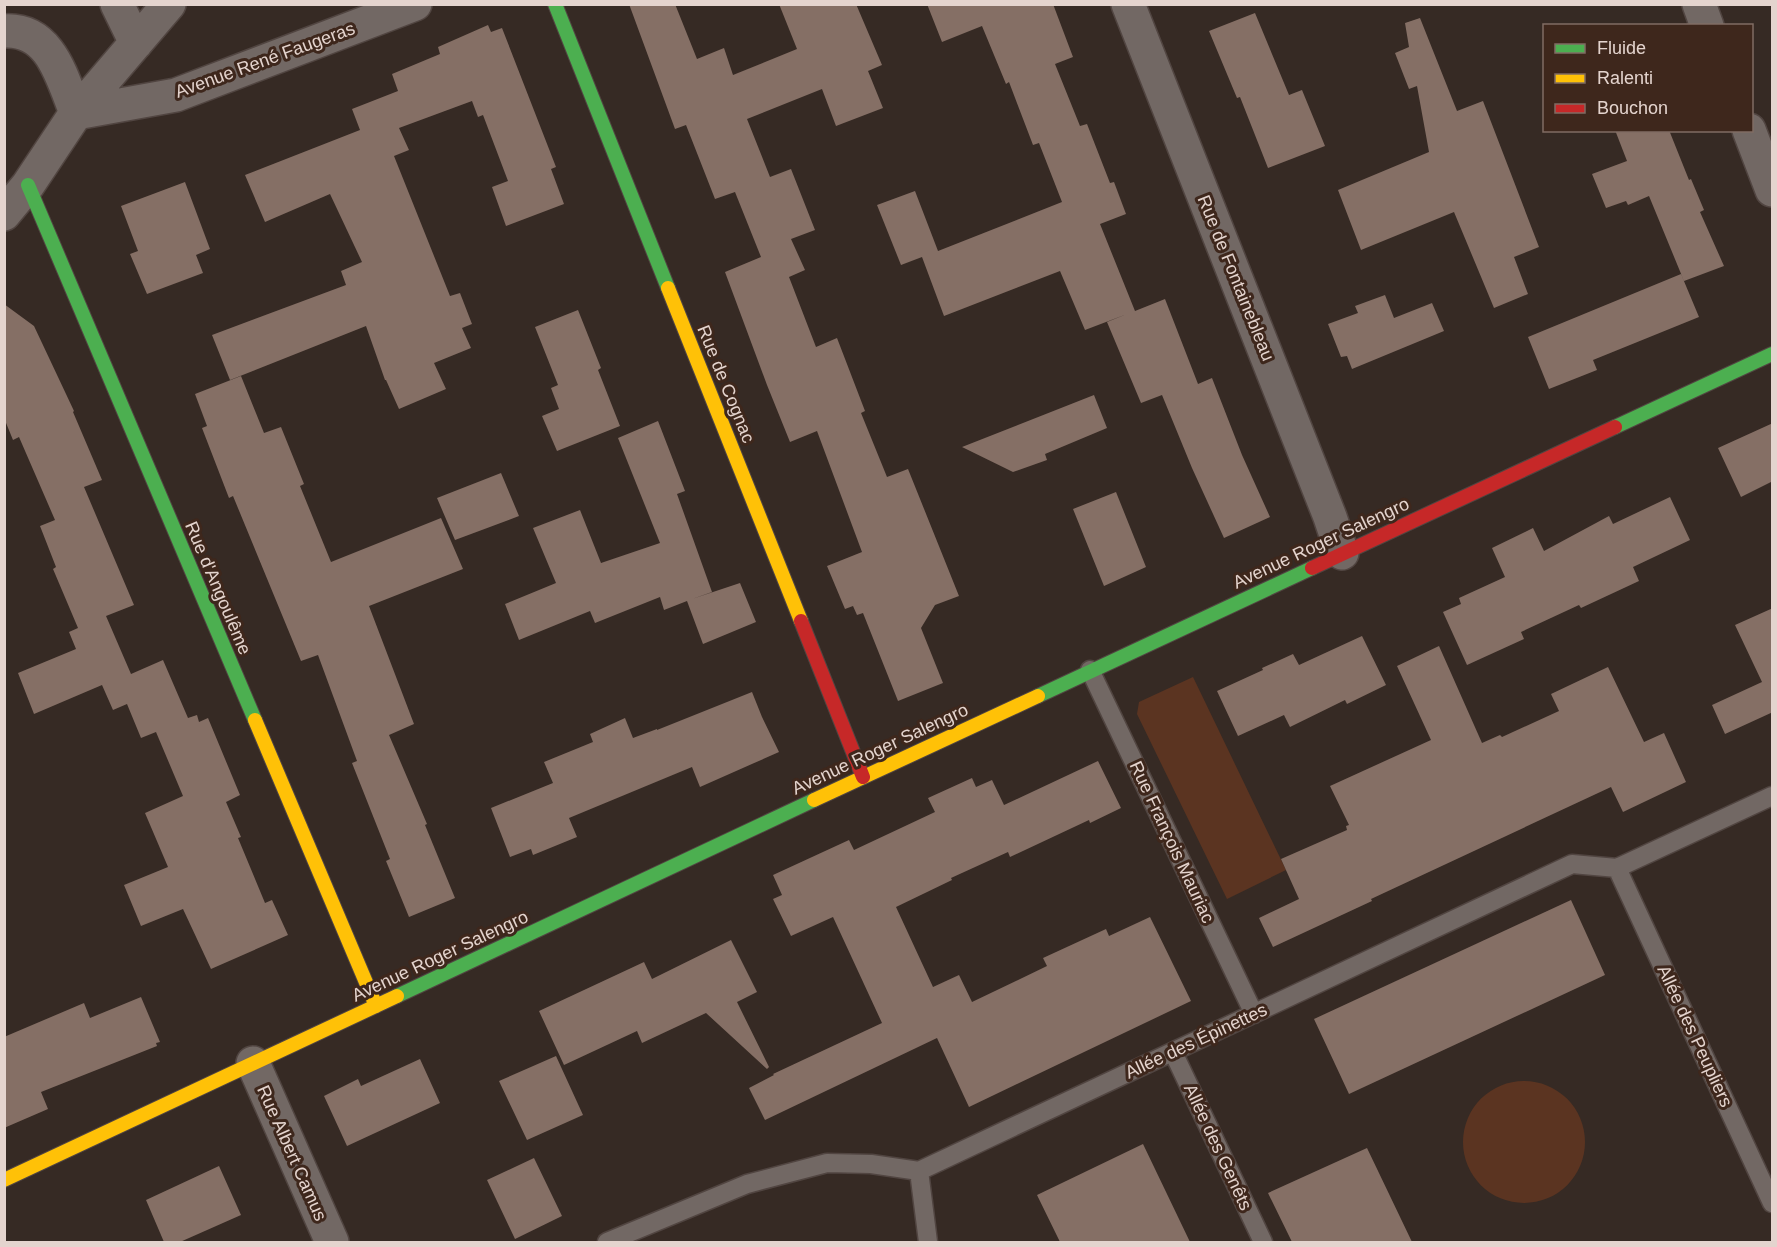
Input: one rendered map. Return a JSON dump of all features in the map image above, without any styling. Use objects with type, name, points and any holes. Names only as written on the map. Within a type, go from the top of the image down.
[{"type":"street","points":[[117,4],[136,43]]},
{"type":"street","points":[[4,214],[27,185],[76,113],[169,4]]},
{"type":"street","name":"Avenue René Faugeras","points":[[76,113],[176,95],[415,4]]},
{"type":"street","name":"Rue de Cognac","points":[[555,4],[863,777]]},
{"type":"street","name":"Rue de Fontainebleau","points":[[1128,4],[1330,517],[1342,553]]},
{"type":"street","points":[[1699,4],[1706,24]]},
{"type":"street","points":[[4,31],[15,30],[38,40],[51,53],[76,113]]},
{"type":"street","points":[[1750,132],[1773,190]]},
{"type":"street","name":"Rue d'Angoulême","points":[[27,185],[376,1006]]},
{"type":"street","name":"Avenue Roger Salengro","points":[[4,1180],[1090,670],[1773,354]]},
{"type":"street","name":"Rue Albert Camus","points":[[252,1063],[332,1242]]},
{"type":"lane","name":"Rue François Mauriac","points":[[1090,670],[1254,1014]]},
{"type":"lane","name":"Allée des Épinettes","points":[[919,1171],[1572,864],[1617,868],[1773,796]]},
{"type":"lane","name":"Allée des Peupliers","points":[[1617,868],[1773,1203]]},
{"type":"lane","name":"Allée des Genêts","points":[[1173,1052],[1263,1242]]},
{"type":"lane","points":[[611,1242],[747,1184],[827,1163],[871,1164],[919,1171],[928,1242]]},
{"type":"shaded area","points":[[1193,677],[1286,870],[1227,899],[1137,714],[1139,702]]},
{"type":"shaded area","points":[[1524,1081],[1547,1085],[1567,1099],[1581,1119],[1585,1142],[1581,1165],[1567,1185],[1547,1199],[1524,1203],[1501,1199],[1481,1185],[1467,1165],[1463,1142],[1467,1119],[1481,1099],[1501,1085]]},
{"type":"building","points":[[629,4],[675,4],[697,59],[724,48],[733,75],[797,49],[779,4],[856,4],[882,65],[868,71],[883,108],[836,126],[822,89],[747,119],[770,177],[791,169],[815,230],[791,239],[805,270],[789,277],[816,347],[837,338],[865,411],[861,413],[887,477],[908,469],[959,596],[935,605],[921,628],[943,683],[898,701],[863,613],[857,615],[853,606],[845,609],[827,566],[862,552],[817,431],[790,442],[725,272],[761,257],[735,192],[715,199],[686,125],[675,129]]},
{"type":"building","points":[[927,4],[1053,4],[1073,57],[1055,64],[1080,126],[1087,124],[1110,183],[1114,182],[1126,214],[1100,224],[1135,311],[1165,299],[1198,384],[1212,378],[1242,455],[1270,517],[1224,538],[1162,395],[1141,403],[1107,322],[1127,314],[1085,330],[1060,271],[944,316],[922,257],[901,265],[877,205],[915,191],[938,251],[1062,202],[1039,143],[1033,145],[1009,82],[1006,84],[982,26],[942,42]]},
{"type":"building","points":[[1255,13],[1289,95],[1302,90],[1325,146],[1268,168],[1240,97],[1237,98],[1209,31]]},
{"type":"building","points":[[1420,18],[1457,111],[1483,101],[1539,247],[1514,257],[1528,294],[1494,308],[1454,212],[1361,250],[1338,190],[1429,152],[1417,86],[1409,89],[1395,53],[1409,47],[1405,23]]},
{"type":"building","points":[[488,25],[491,32],[502,28],[556,167],[551,169],[564,204],[506,226],[492,187],[508,181],[483,115],[478,117],[472,101],[399,128],[409,150],[394,156],[450,296],[460,293],[472,324],[462,328],[471,348],[434,363],[446,389],[399,409],[385,380],[366,326],[230,380],[212,335],[346,285],[341,271],[362,262],[330,194],[265,222],[245,175],[360,130],[352,109],[398,91],[392,74],[440,54],[438,47]]},
{"type":"building","points":[[1616,132],[1670,132],[1704,210],[1700,212],[1724,266],[1684,281],[1649,196],[1628,205],[1626,201],[1606,208],[1592,174],[1627,161]]},
{"type":"building","points":[[185,182],[210,249],[196,255],[203,273],[147,294],[130,254],[138,251],[121,206]]},
{"type":"building","points":[[1681,274],[1699,317],[1593,360],[1597,370],[1549,389],[1528,337]]},
{"type":"building","points":[[1385,295],[1394,318],[1432,303],[1444,331],[1352,369],[1347,356],[1341,357],[1328,324],[1358,313],[1355,306]]},
{"type":"building","points":[[4,304],[34,326],[74,411],[102,480],[84,487],[134,605],[106,616],[131,674],[163,660],[188,718],[197,715],[199,722],[208,718],[240,795],[226,802],[241,837],[238,838],[265,903],[272,900],[288,935],[211,969],[183,909],[141,926],[124,885],[168,867],[145,813],[183,796],[156,732],[141,738],[127,704],[113,710],[102,685],[34,714],[18,673],[76,649],[69,632],[78,628],[53,569],[56,567],[40,526],[55,520],[19,437],[13,440],[4,418]]},
{"type":"building","points":[[578,310],[601,368],[598,370],[620,426],[557,451],[542,416],[559,409],[551,388],[558,385],[535,327]]},
{"type":"building","points":[[241,376],[264,433],[281,427],[304,484],[300,486],[331,562],[441,518],[463,569],[369,606],[414,724],[389,735],[427,824],[425,825],[455,898],[409,917],[386,861],[390,859],[352,763],[357,761],[318,655],[301,661],[233,496],[229,498],[202,428],[207,426],[195,394]]},
{"type":"building","points":[[1094,395],[1107,428],[1045,454],[1047,460],[1013,472],[962,447]]},
{"type":"building","points":[[658,421],[685,491],[677,494],[712,592],[692,599],[740,583],[756,622],[703,644],[687,601],[664,610],[660,597],[595,623],[590,611],[519,640],[505,604],[556,583],[533,528],[580,510],[601,563],[660,543],[618,438]]},
{"type":"building","points":[[1773,423],[1773,481],[1741,497],[1718,448]]},
{"type":"building","points":[[501,473],[519,516],[455,540],[437,498]]},
{"type":"building","points":[[1116,492],[1146,567],[1104,586],[1073,509]]},
{"type":"building","points":[[1670,497],[1690,540],[1633,567],[1639,581],[1521,632],[1524,639],[1467,665],[1443,612],[1461,604],[1459,598],[1505,577],[1492,548],[1533,528],[1544,551],[1609,516],[1613,524]]},
{"type":"building","points":[[1773,608],[1773,712],[1725,734],[1712,705],[1762,682],[1735,625]]},
{"type":"building","points":[[1362,636],[1386,685],[1347,704],[1345,700],[1290,727],[1284,715],[1238,736],[1217,691],[1293,654],[1299,665]]},
{"type":"building","points":[[1439,646],[1482,743],[1500,735],[1502,737],[1559,711],[1551,694],[1608,667],[1644,742],[1664,733],[1686,782],[1623,812],[1611,787],[1273,947],[1259,918],[1299,899],[1281,859],[1347,830],[1346,826],[1349,825],[1330,786],[1431,740],[1397,666]]},
{"type":"building","points":[[752,692],[779,752],[700,787],[692,767],[569,818],[577,837],[533,855],[531,849],[510,857],[491,808],[553,783],[544,762],[593,742],[590,734],[625,718],[633,738]]},
{"type":"building","points":[[1098,761],[1121,808],[1090,823],[1089,820],[1010,857],[1008,852],[896,907],[933,987],[959,975],[972,1002],[1047,966],[1043,958],[1106,929],[1109,936],[1150,917],[1191,1001],[969,1107],[937,1038],[765,1120],[749,1088],[773,1074],[882,1023],[833,917],[791,936],[773,899],[782,895],[773,875],[849,840],[854,850],[935,812],[928,798],[972,778],[976,787],[992,780],[1004,805]]},
{"type":"building","points":[[1571,900],[1605,975],[1349,1094],[1314,1019]]},
{"type":"building","points":[[731,940],[757,992],[737,1002],[769,1067],[767,1069],[706,1013],[642,1043],[637,1031],[564,1065],[539,1011],[644,962],[652,979]]},
{"type":"building","points":[[141,997],[160,1042],[156,1043],[157,1046],[41,1092],[48,1109],[4,1128],[4,1037],[84,1003],[90,1018]]},
{"type":"building","points":[[556,1056],[583,1115],[527,1140],[499,1081]]},
{"type":"building","points":[[420,1059],[440,1103],[347,1146],[324,1096],[358,1079],[361,1086]]},
{"type":"building","points":[[1143,1144],[1190,1242],[1060,1242],[1037,1195]]},
{"type":"building","points":[[1367,1148],[1412,1242],[1292,1242],[1268,1193]]},
{"type":"building","points":[[534,1158],[562,1216],[515,1239],[487,1180]]},
{"type":"building","points":[[219,1166],[241,1215],[180,1242],[164,1242],[146,1200]]},
{"type":"traffic: fast","points":[[555,4],[668,288]]},
{"type":"traffic: fast","points":[[28,185],[255,720]]},
{"type":"traffic: fast","points":[[1615,427],[1772,354]]},
{"type":"traffic: fast","points":[[1038,696],[1312,568]]},
{"type":"traffic: fast","points":[[397,996],[814,800]]},
{"type":"traffic: slow","points":[[668,288],[801,621]]},
{"type":"traffic: slow","points":[[814,800],[1038,696]]},
{"type":"traffic: slow","points":[[255,720],[376,1006]]},
{"type":"traffic: slow","points":[[4,1180],[397,996]]},
{"type":"traffic: jam","points":[[1312,568],[1615,427]]},
{"type":"traffic: jam","points":[[801,621],[863,777]]}]
